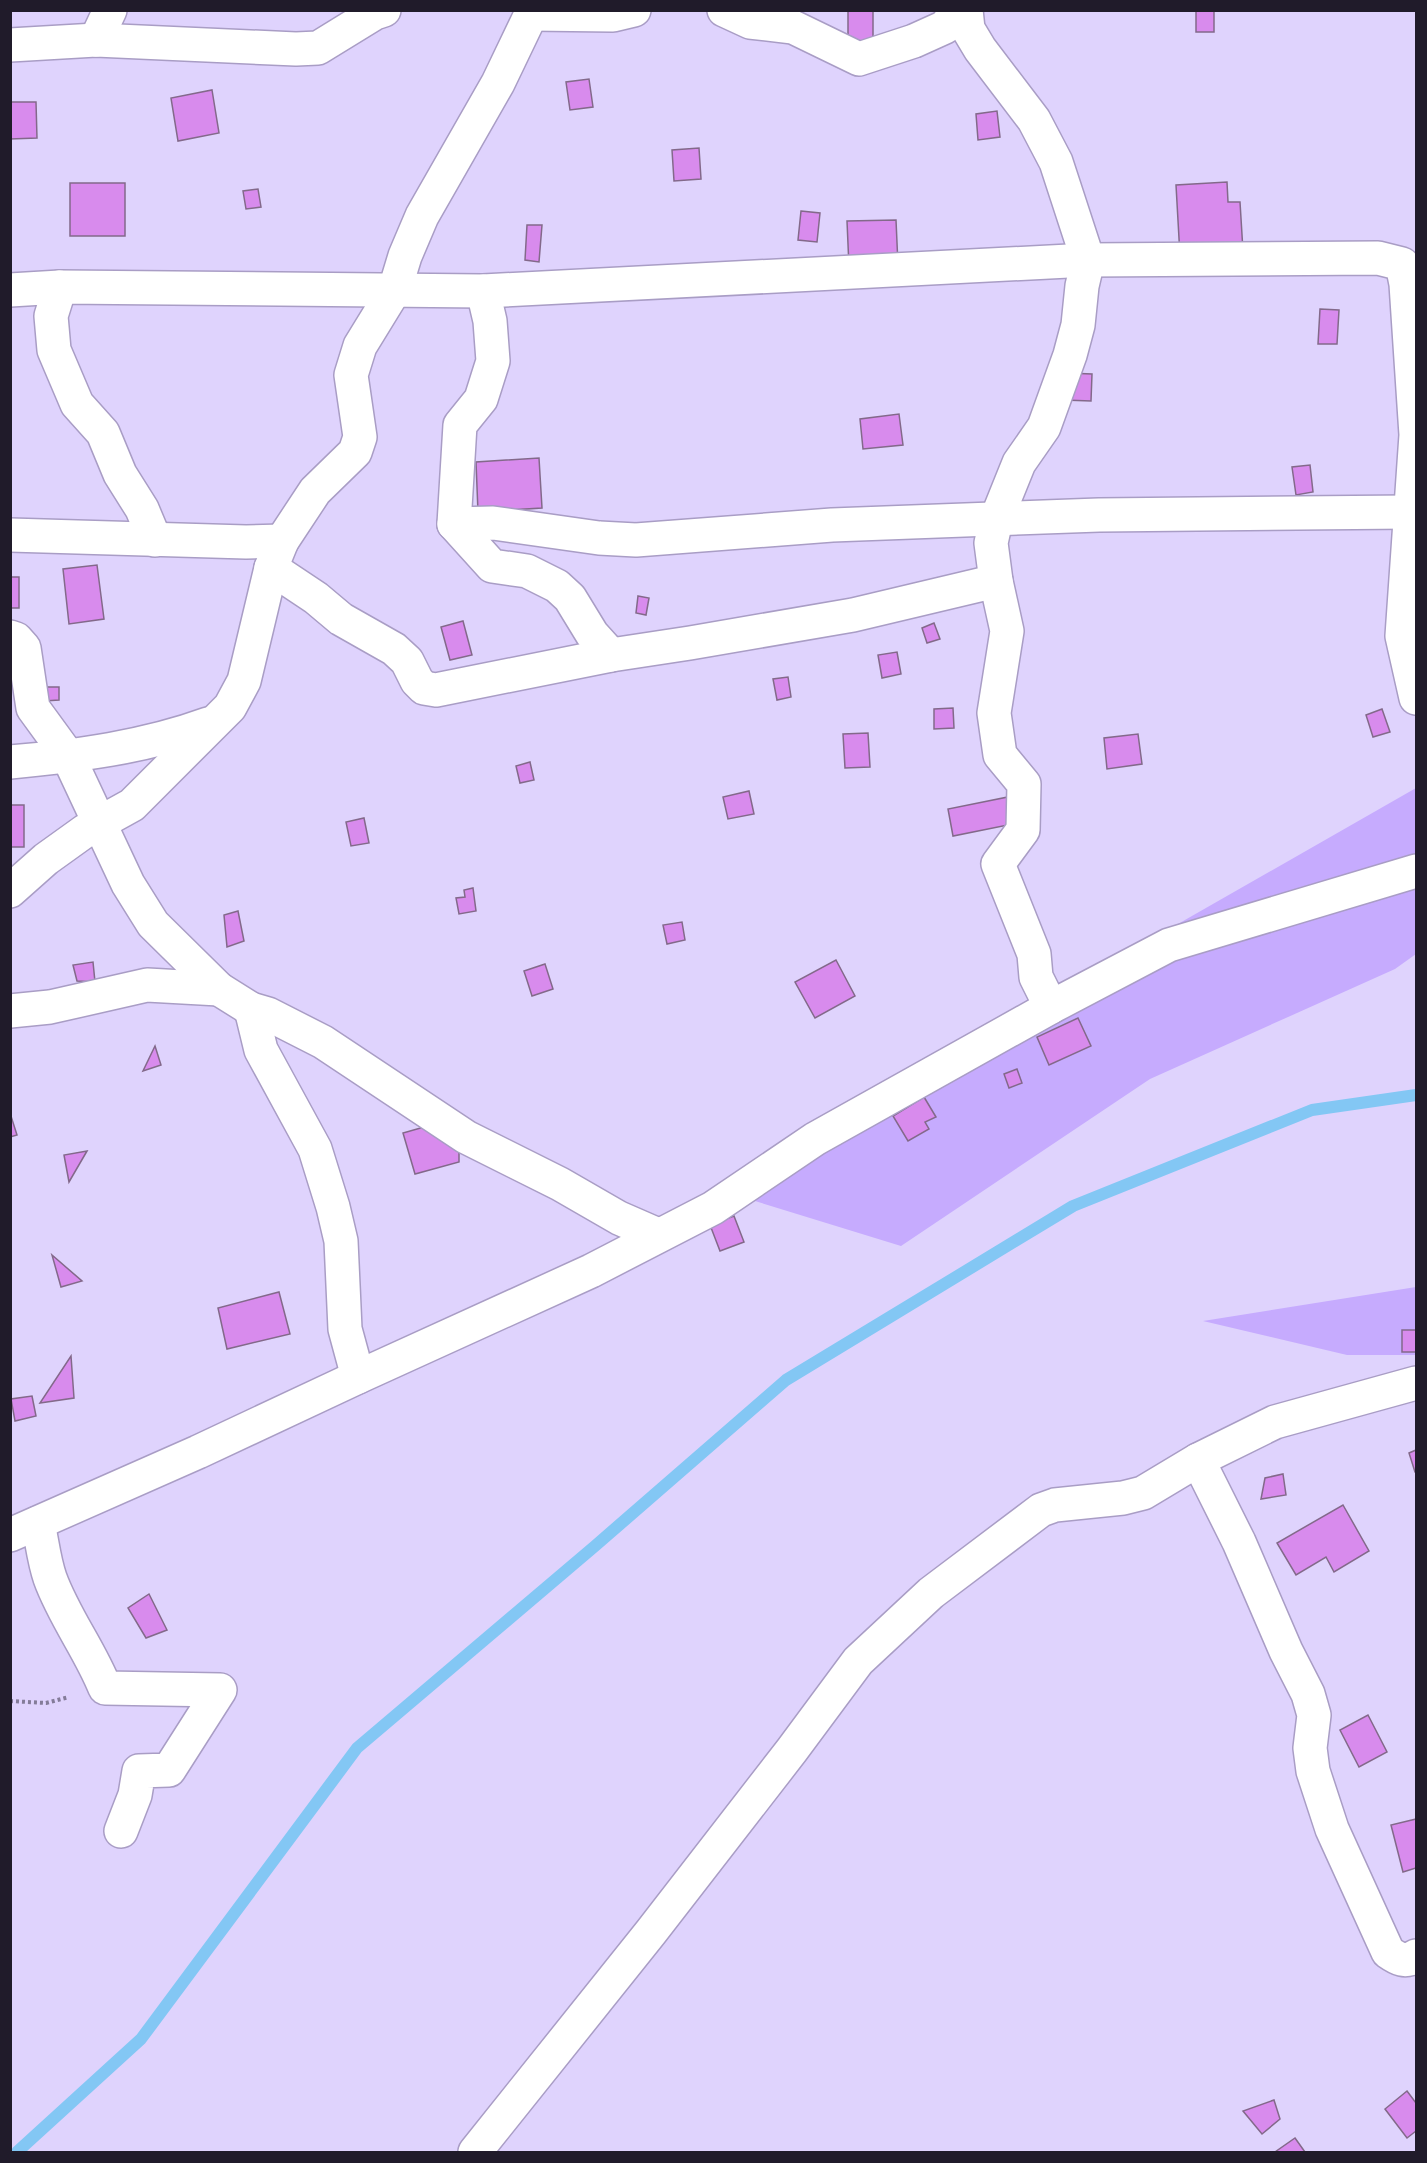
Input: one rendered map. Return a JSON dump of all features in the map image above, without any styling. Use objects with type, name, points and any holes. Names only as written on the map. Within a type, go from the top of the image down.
[{"type":"street","points":[[96,40],[110,10]]},
{"type":"street","points":[[12,50],[96,40],[318,48],[375,13],[384,10]]},
{"type":"street","points":[[10,891],[46,859],[86,831],[132,805],[230,707],[244,681],[277,555],[315,490],[355,452],[360,437],[351,375],[360,346],[395,289],[405,256],[422,216],[436,188],[473,129],[532,12],[613,15],[634,10]]},
{"type":"street","points":[[724,10],[750,22],[793,27],[859,59],[914,41],[945,27],[958,10]]},
{"type":"street","points":[[966,10],[968,29],[980,49],[1034,120],[1056,162],[1088,260],[1082,286],[1078,325],[1070,355],[1044,427],[1019,463],[996,520],[991,543],[996,581],[1007,631],[994,713],[1000,755],[1024,784],[1023,830],[998,864],[1034,954],[1036,977],[1052,1007]]},
{"type":"street","points":[[10,290],[60,288],[483,291],[1088,260],[1378,258],[1402,264],[1406,284],[1416,435],[1402,636],[1416,698]]},
{"type":"street","points":[[60,288],[51,316],[54,350],[77,404],[104,433],[120,474],[142,509],[155,540]]},
{"type":"street","points":[[483,291],[490,321],[493,361],[482,399],[460,425],[454,524],[492,566],[527,571],[557,586],[570,598],[592,634],[611,655]]},
{"type":"street","points":[[454,524],[493,523],[599,538],[636,540],[832,525],[1100,515],[1410,512]]},
{"type":"street","points":[[10,535],[155,540],[277,555],[316,598],[341,619],[394,649],[407,661],[417,681],[424,688],[436,690],[611,655],[690,644],[853,615],[996,581]]},
{"type":"street","points":[[10,637],[16,639],[24,648],[33,708],[68,756],[128,884],[153,924],[219,989],[251,1009],[268,1014],[324,1042],[466,1137],[560,1184],[619,1218],[658,1235]]},
{"type":"street","points":[[10,762],[68,756],[175,736],[213,723]]},
{"type":"street","points":[[121,1831],[135,1795],[140,1771],[169,1770],[220,1690],[105,1688],[97,1668],[24,1529],[198,1452],[591,1271],[713,1208],[815,1139],[1168,945],[1416,871]]},
{"type":"street","points":[[10,1011],[50,1007],[147,985],[219,989]]},
{"type":"street","points":[[251,1009],[261,1050],[315,1149],[333,1207],[341,1241],[345,1329],[358,1377]]},
{"type":"street","points":[[475,2152],[651,1932],[858,1661],[931,1593],[1041,1510],[1054,1505],[1124,1498],[1143,1493],[1198,1460],[1275,1422],[1416,1383]]},
{"type":"street","points":[[1198,1460],[1239,1542],[1286,1651],[1308,1694],[1314,1715],[1310,1748],[1313,1772],[1332,1829],[1388,1952],[1398,1959],[1410,1959],[1416,1956]]},
{"type":"path","points":[[10,1701],[46,1703],[105,1688]]},
{"type":"shaded area","points":[[1416,788],[1416,954],[1395,969],[1150,1079],[901,1246],[755,1201],[812,1133]]},
{"type":"shaded area","points":[[1416,1287],[1416,1355],[1347,1355],[1203,1321]]},
{"type":"building","points":[[848,10],[873,10],[873,43],[848,43]]},
{"type":"building","points":[[1196,10],[1214,10],[1214,32],[1196,32]]},
{"type":"building","points":[[589,79],[593,107],[570,110],[566,82]]},
{"type":"building","points":[[212,90],[219,133],[178,141],[171,98]]},
{"type":"building","points":[[10,102],[36,102],[37,138],[10,139]]},
{"type":"building","points":[[997,111],[1000,137],[978,140],[976,114]]},
{"type":"building","points":[[699,148],[701,179],[674,181],[672,150]]},
{"type":"building","points":[[1227,182],[1228,202],[1240,202],[1243,251],[1180,256],[1176,185]]},
{"type":"building","points":[[70,183],[125,183],[125,236],[70,236]]},
{"type":"building","points":[[258,189],[261,207],[246,209],[243,191]]},
{"type":"building","points":[[801,211],[820,213],[817,242],[798,240]]},
{"type":"building","points":[[896,220],[898,265],[849,267],[847,221]]},
{"type":"building","points":[[527,225],[542,225],[539,262],[525,260]]},
{"type":"building","points":[[1320,309],[1339,310],[1337,344],[1318,344]]},
{"type":"building","points":[[1066,373],[1092,374],[1091,401],[1064,400]]},
{"type":"building","points":[[899,414],[903,445],[863,449],[860,419]]},
{"type":"building","points":[[539,458],[542,508],[478,512],[476,462]]},
{"type":"building","points":[[1310,465],[1313,492],[1296,495],[1292,467]]},
{"type":"building","points":[[97,565],[104,619],[69,624],[63,569]]},
{"type":"building","points":[[10,577],[19,577],[19,608],[10,608]]},
{"type":"building","points":[[638,596],[649,598],[646,615],[636,613]]},
{"type":"building","points":[[463,621],[472,655],[450,660],[441,627]]},
{"type":"building","points":[[934,623],[940,639],[927,643],[922,628]]},
{"type":"building","points":[[897,652],[901,674],[882,678],[878,655]]},
{"type":"building","points":[[788,677],[791,697],[777,700],[773,679]]},
{"type":"building","points":[[43,687],[59,687],[59,700],[44,701]]},
{"type":"building","points":[[953,708],[954,728],[934,729],[934,709]]},
{"type":"building","points":[[1382,709],[1390,732],[1373,737],[1366,715]]},
{"type":"building","points":[[868,733],[870,767],[845,768],[843,734]]},
{"type":"building","points":[[1138,734],[1142,764],[1107,769],[1104,738]]},
{"type":"building","points":[[530,762],[534,780],[520,783],[516,766]]},
{"type":"building","points":[[749,791],[754,814],[728,819],[723,797]]},
{"type":"building","points":[[1008,797],[1013,824],[953,836],[948,809]]},
{"type":"building","points":[[10,805],[24,805],[24,847],[10,847]]},
{"type":"building","points":[[364,818],[369,843],[351,846],[346,822]]},
{"type":"building","points":[[473,888],[476,911],[459,914],[456,898],[465,897],[464,890]]},
{"type":"building","points":[[238,911],[244,941],[227,947],[224,915]]},
{"type":"building","points":[[682,922],[685,940],[667,944],[663,925]]},
{"type":"building","points":[[836,960],[855,996],[815,1018],[795,982]]},
{"type":"building","points":[[93,962],[95,982],[77,981],[73,965]]},
{"type":"building","points":[[545,964],[553,989],[532,996],[524,971]]},
{"type":"building","points":[[1078,1018],[1091,1046],[1049,1065],[1037,1037]]},
{"type":"building","points":[[155,1046],[161,1065],[143,1071]]},
{"type":"building","points":[[1017,1069],[1022,1083],[1009,1088],[1004,1074]]},
{"type":"building","points":[[924,1097],[936,1117],[925,1122],[929,1129],[908,1141],[893,1116]]},
{"type":"building","points":[[10,1113],[17,1135],[10,1137]]},
{"type":"building","points":[[459,1117],[459,1162],[415,1174],[403,1133]]},
{"type":"building","points":[[87,1151],[69,1182],[64,1155]]},
{"type":"building","points":[[734,1216],[744,1242],[720,1251],[710,1225]]},
{"type":"building","points":[[52,1255],[82,1281],[61,1287]]},
{"type":"building","points":[[279,1292],[290,1334],[227,1349],[218,1308]]},
{"type":"building","points":[[1402,1330],[1416,1330],[1416,1352],[1402,1352]]},
{"type":"building","points":[[71,1356],[74,1398],[40,1403]]},
{"type":"building","points":[[32,1396],[36,1416],[15,1421],[11,1399]]},
{"type":"building","points":[[1416,1450],[1416,1472],[1415,1472],[1409,1453]]},
{"type":"building","points":[[1283,1474],[1286,1495],[1261,1499],[1265,1478]]},
{"type":"building","points":[[1343,1505],[1369,1551],[1334,1572],[1326,1557],[1296,1575],[1277,1543]]},
{"type":"building","points":[[149,1594],[167,1630],[146,1638],[128,1608]]},
{"type":"building","points":[[1368,1715],[1387,1752],[1359,1767],[1340,1730]]},
{"type":"building","points":[[1416,1819],[1416,1868],[1403,1872],[1391,1825]]},
{"type":"building","points":[[1407,2091],[1416,2103],[1416,2131],[1407,2138],[1385,2109]]},
{"type":"building","points":[[1274,2100],[1280,2119],[1262,2134],[1243,2111]]},
{"type":"building","points":[[1295,2138],[1305,2152],[1275,2152]]},
{"type":"waterway","points":[[17,2152],[141,2039],[357,1748],[786,1380],[1073,1206],[1312,1110],[1416,1095]]}]
